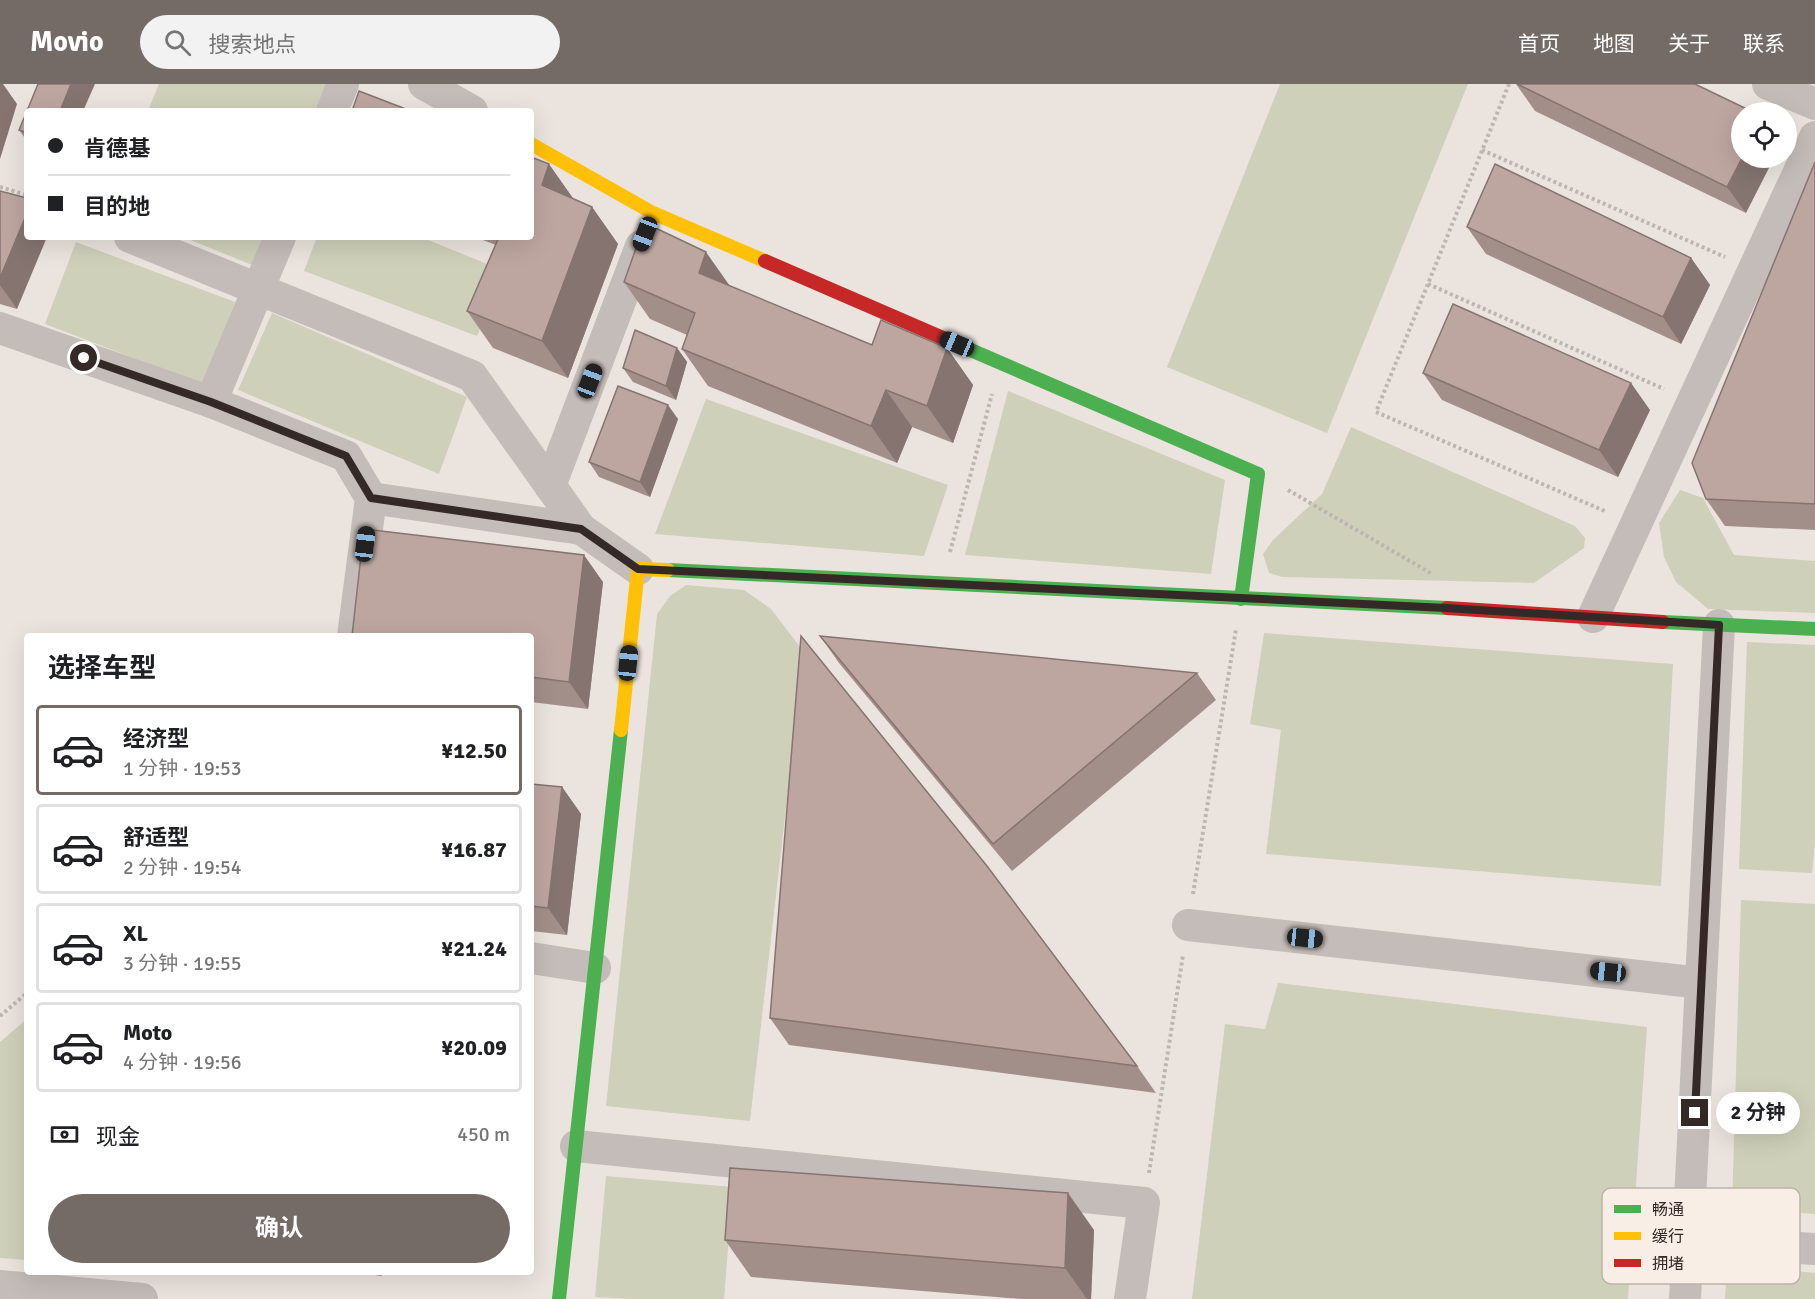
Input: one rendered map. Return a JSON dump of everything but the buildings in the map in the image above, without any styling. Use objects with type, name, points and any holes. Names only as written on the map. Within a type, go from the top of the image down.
[{"type":"street","points":[[333,108],[343,84]]},
{"type":"street","points":[[424,84],[467,108]]},
{"type":"street","points":[[1768,84],[1815,104]]},
{"type":"street","points":[[1593,617],[1815,137]]},
{"type":"street","points":[[534,146],[653,213],[1258,474],[1241,599]]},
{"type":"street","points":[[550,486],[653,213]]},
{"type":"street","points":[[137,240],[472,376],[581,529],[638,569],[1446,608],[1815,629]]},
{"type":"street","points":[[211,402],[279,240]]},
{"type":"street","points":[[0,328],[211,402],[346,456],[371,498],[353,633]]},
{"type":"street","points":[[371,498],[581,529]]},
{"type":"street","points":[[559,1299],[638,569]]},
{"type":"street","points":[[1691,1188],[1719,625]]},
{"type":"street","points":[[1188,925],[1701,983]]},
{"type":"street","points":[[534,958],[595,968]]},
{"type":"street","points":[[576,1146],[1144,1203],[1130,1299]]},
{"type":"street","points":[[1800,1248],[1815,1249]]},
{"type":"street","points":[[0,1286],[71,1282],[142,1299]]},
{"type":"street","points":[[1685,1299],[1686,1284]]},
{"type":"path","points":[[1509,84],[1376,412],[1636,524]]},
{"type":"path","points":[[1482,150],[1753,270]]},
{"type":"path","points":[[0,187],[24,194]]},
{"type":"path","points":[[1428,284],[1692,402]]},
{"type":"path","points":[[941,584],[1001,362]]},
{"type":"path","points":[[1258,474],[1444,581],[1446,608]]},
{"type":"path","points":[[0,1016],[24,996]]},
{"type":"green space","points":[[159,84],[327,84],[317,108],[149,108]]},
{"type":"green space","points":[[1280,84],[1468,84],[1327,433],[1167,367]]},
{"type":"green space","points":[[190,240],[262,240],[252,265]]},
{"type":"green space","points":[[316,240],[428,240],[504,271],[477,336],[304,271]]},
{"type":"green space","points":[[76,242],[235,302],[204,385],[45,324]]},
{"type":"green space","points":[[272,313],[467,397],[439,474],[238,390]]},
{"type":"green space","points":[[1008,391],[1225,480],[1211,574],[965,555]]},
{"type":"green space","points":[[706,399],[948,485],[924,556],[655,534]]},
{"type":"green space","points":[[1351,427],[1575,526],[1585,538],[1584,548],[1534,583],[1282,577],[1269,573],[1263,554],[1273,540],[1322,494]]},
{"type":"green space","points":[[1680,490],[1703,498],[1734,555],[1815,561],[1815,613],[1708,609],[1676,582],[1664,557],[1659,523]]},
{"type":"green space","points":[[686,585],[744,590],[771,609],[804,652],[750,1121],[606,1106],[657,614],[670,596]]},
{"type":"green space","points":[[1264,633],[1673,664],[1661,886],[1266,854],[1281,730],[1250,724]]},
{"type":"green space","points":[[1747,642],[1815,645],[1815,841],[1812,873],[1739,869]]},
{"type":"green space","points":[[1741,900],[1815,904],[1815,1214],[1800,1213],[1800,1188],[1733,1188]]},
{"type":"green space","points":[[1278,983],[1647,1027],[1636,1188],[1602,1188],[1602,1284],[1629,1284],[1628,1299],[1192,1299],[1225,1024],[1265,1029]]},
{"type":"green space","points":[[24,1022],[24,1260],[0,1258],[0,1042]]},
{"type":"green space","points":[[606,1176],[733,1187],[724,1299],[595,1297]]},
{"type":"green space","points":[[1800,1271],[1815,1273],[1815,1299],[1725,1299],[1726,1284],[1800,1284]]},
{"type":"traffic: fast","points":[[966,348],[1258,474],[1241,599]]},
{"type":"traffic: fast","points":[[668,570],[1447,608]]},
{"type":"traffic: fast","points":[[1663,622],[1815,629]]},
{"type":"traffic: fast","points":[[559,1299],[621,730]]},
{"type":"traffic: slow","points":[[534,146],[653,213],[765,261]]},
{"type":"traffic: slow","points":[[621,730],[638,569],[668,570]]},
{"type":"traffic: jam","points":[[765,261],[966,348]]},
{"type":"traffic: jam","points":[[1447,608],[1663,622]]},
{"type":"route","points":[[84,358],[211,402],[346,456],[371,498],[581,529],[638,569],[1446,608],[1719,625],[1695,1113]]}]
